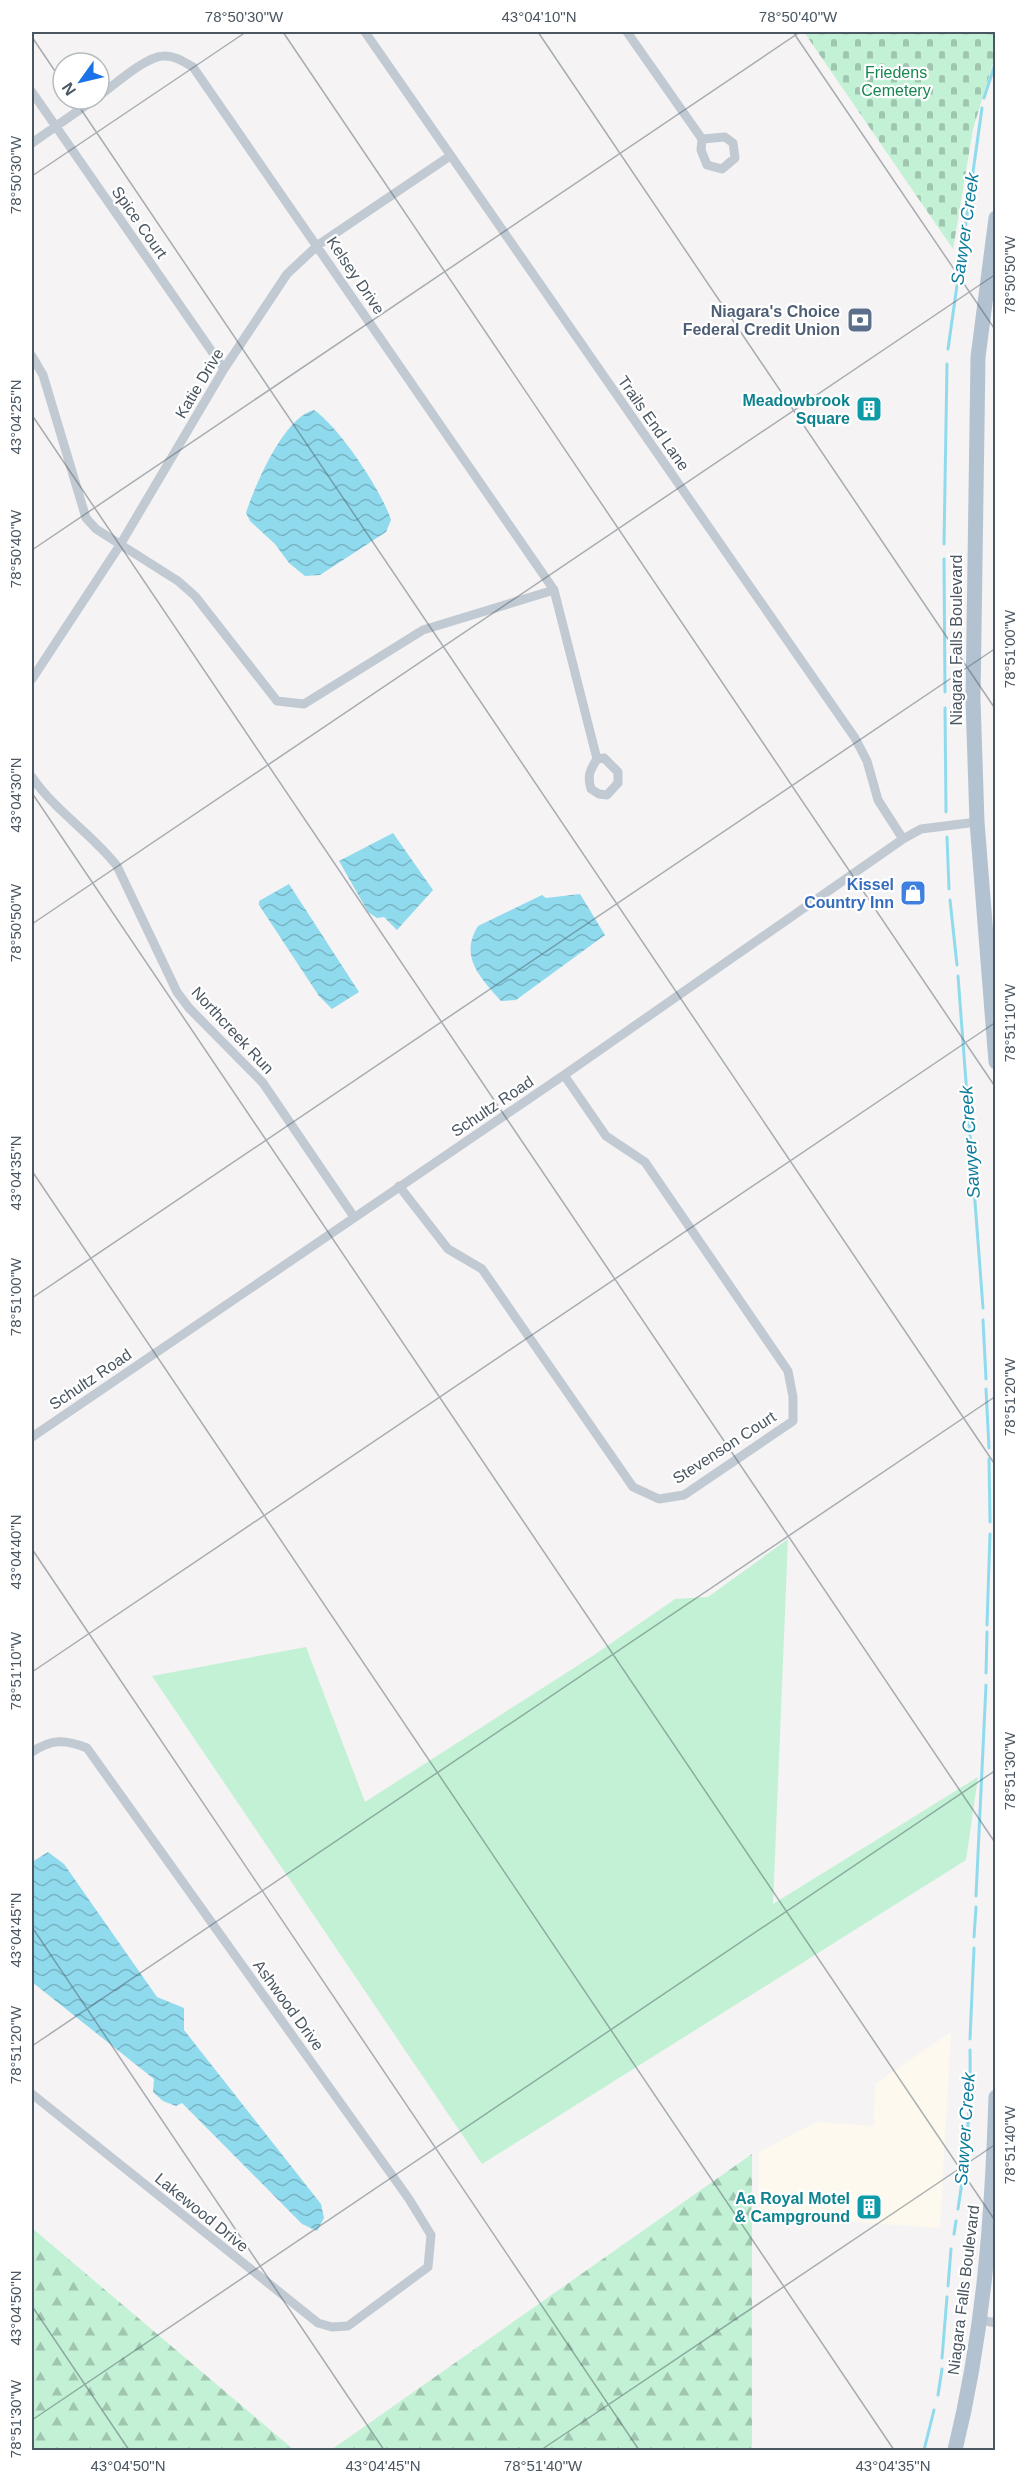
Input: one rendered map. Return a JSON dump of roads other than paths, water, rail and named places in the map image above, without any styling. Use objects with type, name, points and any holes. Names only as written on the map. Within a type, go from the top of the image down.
[{"type":"main road","name":"Niagara Falls Boulevard","points":[[996,218],[978,357],[974,585],[977,822],[996,1062]]},
{"type":"main road","name":"Niagara Falls Boulevard","points":[[955,2451],[988,2321],[996,2097]]},
{"type":"street","name":"Trails End Lane","points":[[365,32],[855,738],[867,761],[878,800],[903,839]]},
{"type":"street","points":[[627,32],[702,139]]},
{"type":"street","name":"Kelsey Drive","points":[[111,88],[146,63],[162,56],[178,58],[194,67],[554,590],[597,759]]},
{"type":"street","name":"Spice Court","points":[[32,92],[224,369]]},
{"type":"street","points":[[32,143],[77,111]]},
{"type":"street","name":"Katie Drive","points":[[32,679],[120,545],[224,369],[287,274],[318,246],[450,156]]},
{"type":"street","points":[[32,356],[43,375],[86,518],[96,529],[178,581],[195,596],[277,701],[304,704],[423,630],[554,590]]},
{"type":"street","name":"Northcreek Run","points":[[32,777],[57,808],[104,850],[117,866],[177,992],[263,1083],[354,1217]]},
{"type":"street","name":"Schultz Road","points":[[32,1437],[564,1075],[903,839],[921,829],[977,822]]},
{"type":"street","name":"Stevenson Court","points":[[399,1186],[448,1249],[482,1269],[633,1487],[659,1499],[684,1495],[793,1421],[794,1397],[788,1371],[645,1162],[606,1136],[564,1075]]},
{"type":"street","name":"Ashwood Drive","points":[[32,1752],[46,1742],[60,1740],[87,1748],[402,2189],[431,2235],[428,2267],[361,2318]]},
{"type":"street","name":"Lakewood Drive","points":[[32,2094],[308,2317],[332,2327],[348,2326],[361,2318]]},
{"type":"water","points":[[314,410],[335,430],[359,460],[379,493],[391,520],[386,532],[320,575],[305,576],[289,563],[275,544],[250,521],[246,513],[256,486],[282,438],[303,415]]},
{"type":"water","points":[[393,833],[433,890],[397,930],[384,917],[377,918],[368,912],[339,861]]},
{"type":"water","points":[[289,884],[359,992],[332,1009],[319,996],[259,905],[259,901]]},
{"type":"water","points":[[580,894],[605,935],[516,1000],[501,1001],[479,975],[471,957],[473,937],[478,926],[542,895],[546,898]]},
{"type":"water","points":[[48,1852],[64,1864],[157,1997],[184,2008],[184,2030],[321,2204],[324,2218],[317,2231],[302,2224],[182,2103],[176,2106],[163,2101],[153,2092],[154,2079],[32,1982],[32,1862]]},
{"type":"waterway","name":"Sawyer Creek","points":[[984,98],[996,61]]},
{"type":"waterway","name":"Sawyer Creek","points":[[948,349],[982,108]]},
{"type":"waterway","name":"Sawyer Creek","points":[[944,544],[947,364]]},
{"type":"waterway","name":"Sawyer Creek","points":[[944,559],[945,692]]},
{"type":"waterway","name":"Sawyer Creek","points":[[945,708],[946,812]]},
{"type":"waterway","name":"Sawyer Creek","points":[[947,837],[949,889]]},
{"type":"waterway","name":"Sawyer Creek","points":[[950,900],[957,965]]},
{"type":"waterway","name":"Sawyer Creek","points":[[958,976],[983,1308]]},
{"type":"waterway","name":"Sawyer Creek","points":[[983,1320],[986,1379]]},
{"type":"waterway","name":"Sawyer Creek","points":[[986,1389],[989,1448]]},
{"type":"waterway","name":"Sawyer Creek","points":[[989,1459],[990,1522]]},
{"type":"waterway","name":"Sawyer Creek","points":[[987,1625],[990,1534]]},
{"type":"waterway","name":"Sawyer Creek","points":[[986,1673],[987,1632]]},
{"type":"waterway","name":"Sawyer Creek","points":[[976,1896],[986,1685]]},
{"type":"waterway","name":"Sawyer Creek","points":[[974,1937],[976,1907]]},
{"type":"waterway","name":"Sawyer Creek","points":[[970,2039],[974,1948]]},
{"type":"waterway","name":"Sawyer Creek","points":[[958,2209],[968,2130],[970,2050]]},
{"type":"waterway","name":"Sawyer Creek","points":[[954,2234],[956,2221]]},
{"type":"waterway","name":"Sawyer Creek","points":[[948,2286],[951,2249]]},
{"type":"waterway","name":"Sawyer Creek","points":[[942,2358],[947,2297]]},
{"type":"waterway","name":"Sawyer Creek","points":[[938,2395],[942,2369]]},
{"type":"waterway","points":[[924,2450],[934,2410]]},
{"type":"place","name":"Niagara's Choice Federal Credit Union","points":[[860,320]]},
{"type":"place","name":"Meadowbrook Square","points":[[869,409]]},
{"type":"place","name":"Kissel Country Inn","points":[[913,893]]},
{"type":"place","name":"Aa Royal Motel & Campground","points":[[869,2207]]},
{"type":"park label","name":"Friedens Cemetery","points":[[896,81]]}]
